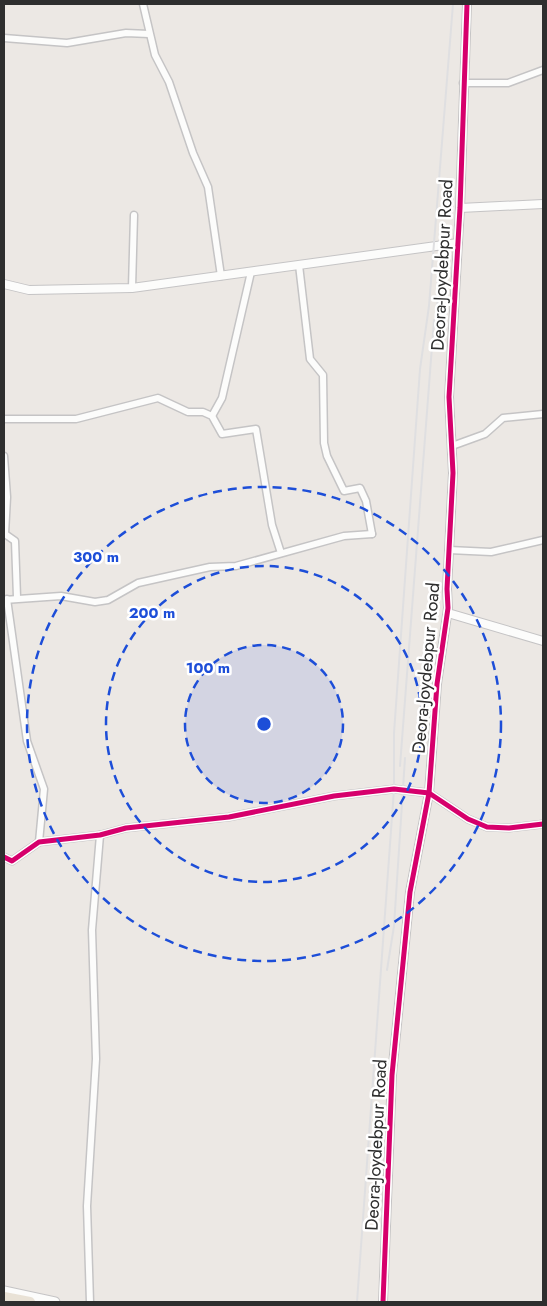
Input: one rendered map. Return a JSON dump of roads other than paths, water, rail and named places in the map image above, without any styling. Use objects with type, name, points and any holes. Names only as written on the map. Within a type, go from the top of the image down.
[{"type":"highway","points":[[4,1296],[30,1302]]},
{"type":"main road","points":[[4,1291],[55,1302]]},
{"type":"street","points":[[143,4],[155,56],[169,82],[193,153],[208,189],[220,276]]},
{"type":"street","name":"Deora-Joydebpur Road","points":[[383,1302],[392,1075],[410,892],[429,793],[437,684],[448,614],[449,550],[454,473],[449,397],[460,208],[467,4]]},
{"type":"street","points":[[4,38],[67,43],[126,33],[149,34]]},
{"type":"street","points":[[463,83],[508,83],[543,70]]},
{"type":"street","points":[[460,208],[543,204]]},
{"type":"street","points":[[132,288],[134,215]]},
{"type":"street","points":[[4,284],[29,290],[132,288],[458,244]]},
{"type":"street","points":[[39,842],[44,789],[27,741],[5,599],[61,596],[95,602],[108,600],[138,582],[210,567],[236,566],[344,536],[372,534],[366,501],[360,488],[344,490],[327,456],[324,443],[323,375],[310,359],[299,265]]},
{"type":"street","points":[[212,416],[222,398],[250,272]]},
{"type":"street","points":[[4,419],[76,419],[158,398],[190,413],[203,412],[212,416],[222,434],[253,428],[257,431],[272,525],[281,553]]},
{"type":"street","points":[[452,446],[485,434],[503,418],[543,414]]},
{"type":"street","points":[[4,456],[7,497],[5,534],[15,541],[17,597]]},
{"type":"street","points":[[449,550],[491,552],[543,540]]},
{"type":"street","points":[[448,614],[543,641]]},
{"type":"street","points":[[4,857],[12,861],[39,842],[100,835],[126,828],[229,817],[334,796],[394,789],[429,793],[468,819],[487,828],[509,828],[543,824]]},
{"type":"street","points":[[90,1302],[87,1206],[96,1059],[92,930],[100,835]]},
{"type":"railway","points":[[357,1302],[394,789],[394,733],[420,369],[429,306],[453,4]]},
{"type":"railway","points":[[437,327],[438,270]]},
{"type":"railway","points":[[400,766],[434,320]]},
{"type":"railway","points":[[387,970],[394,926],[405,758]]}]
